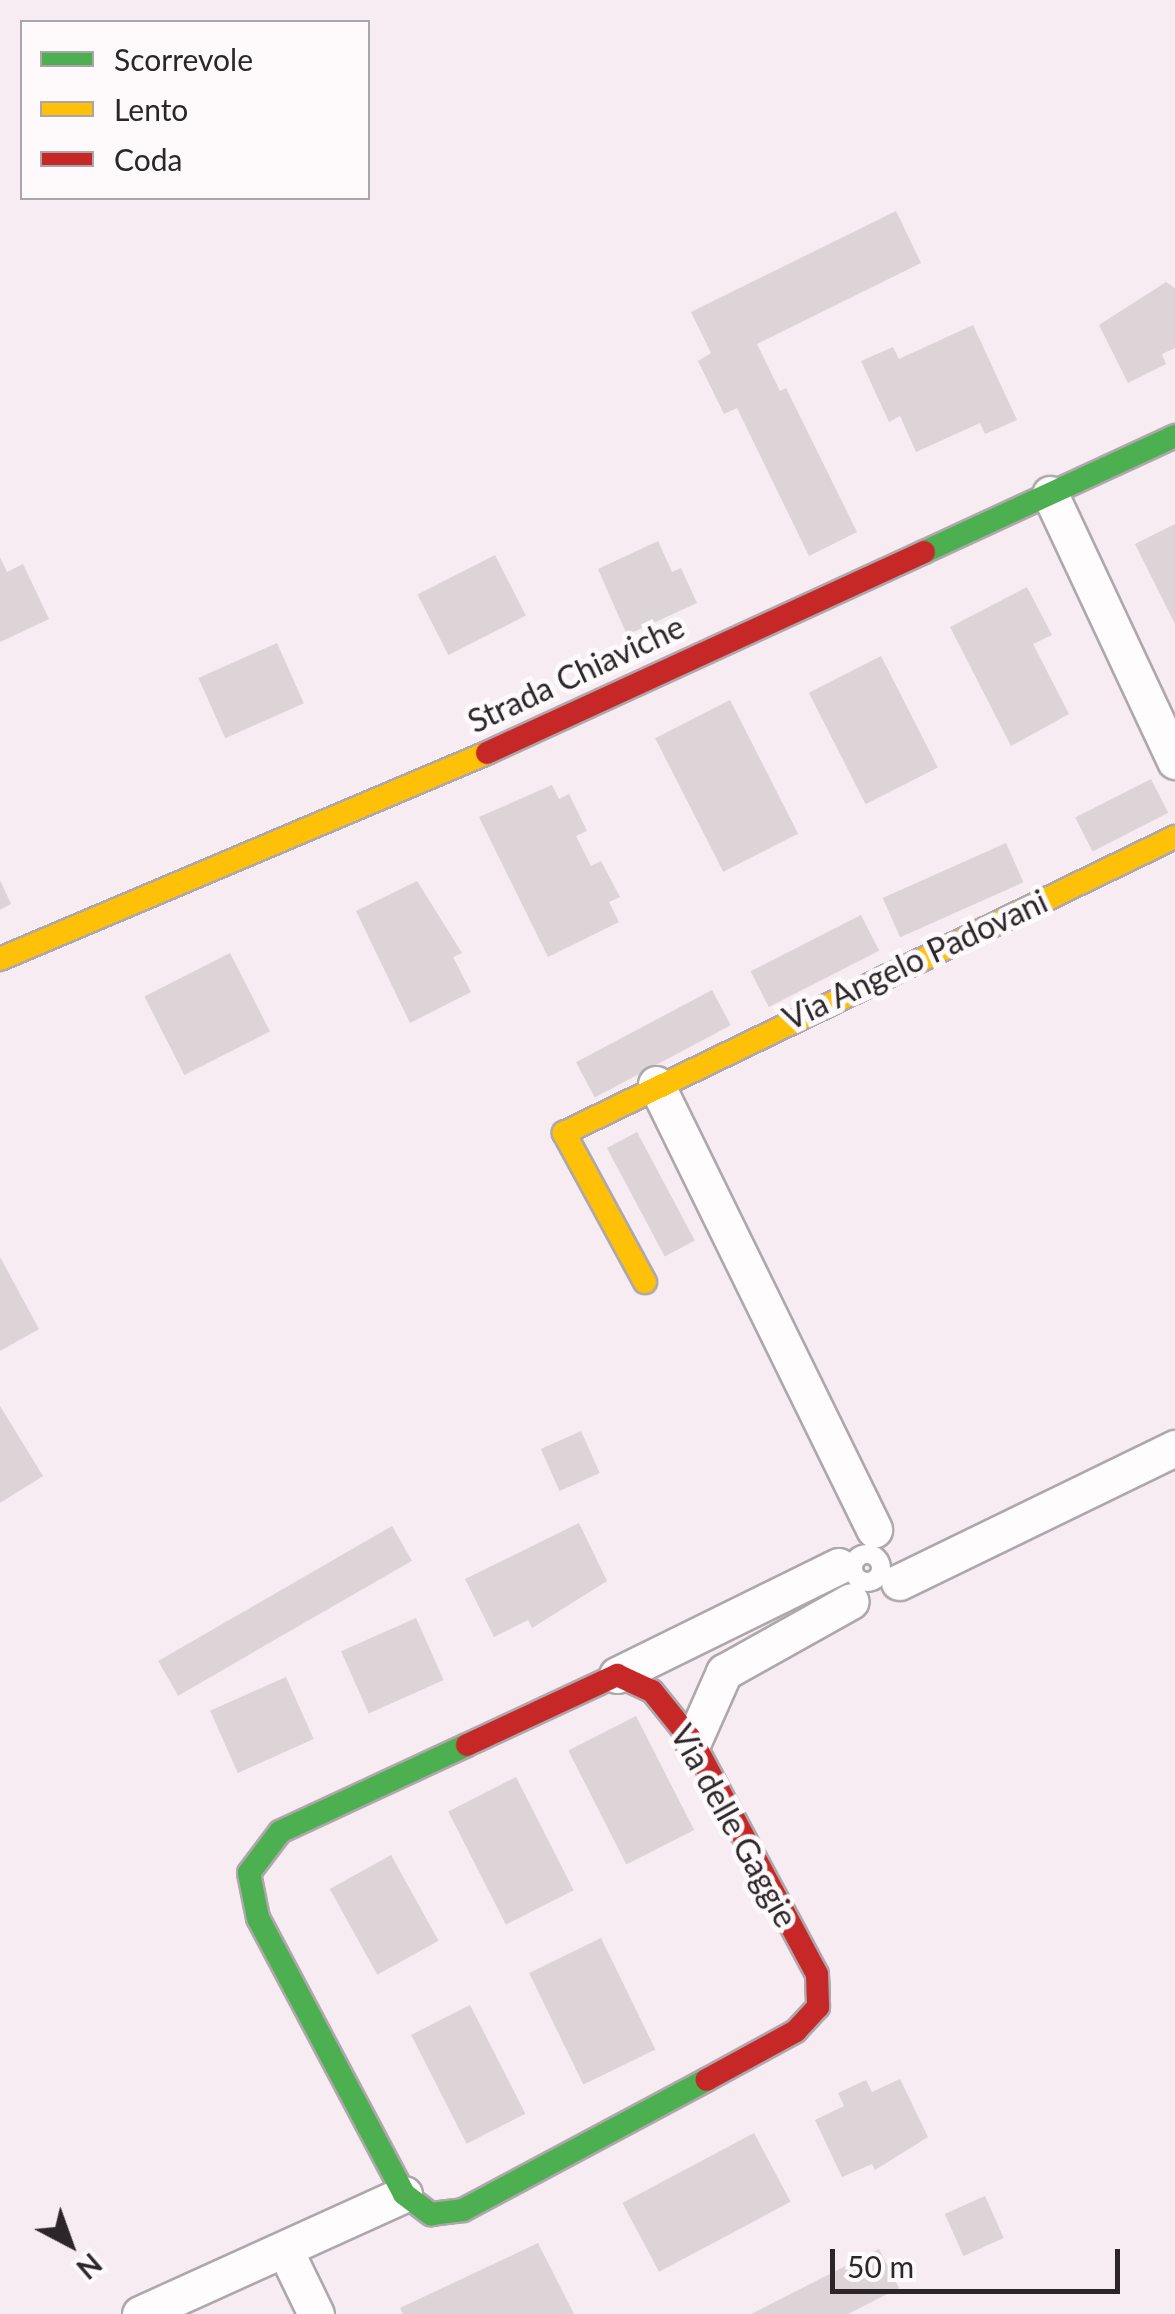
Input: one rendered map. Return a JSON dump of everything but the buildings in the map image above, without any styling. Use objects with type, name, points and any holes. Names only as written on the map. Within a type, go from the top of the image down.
[{"type":"street","name":"Strada Chiaviche","points":[[0,958],[429,778],[1175,436]]},
{"type":"street","points":[[1050,494],[1175,761]]},
{"type":"street","name":"Via Angelo Padovani","points":[[645,1282],[564,1133],[656,1084],[1175,838]]},
{"type":"street","points":[[656,1084],[858,1565]]},
{"type":"street","points":[[889,1578],[1175,1448]]},
{"type":"street","points":[[140,2314],[404,2194],[258,1918],[250,1874],[280,1832],[858,1565]]},
{"type":"street","points":[[693,1742],[724,1672],[858,1565]]},
{"type":"street","name":"Via delle Gaggie","points":[[404,2194],[431,2214],[463,2210],[796,2030],[818,2007],[816,1974],[693,1742],[652,1692],[616,1675]]},
{"type":"street","points":[[285,2250],[316,2314]]},
{"type":"lane","points":[[858,1565],[889,1578]]},
{"type":"traffic: fast","points":[[924,552],[1175,436]]},
{"type":"traffic: fast","points":[[467,1745],[280,1832],[249,1873],[258,1918],[404,2194],[431,2214],[463,2210],[706,2080]]},
{"type":"traffic: slow","points":[[0,959],[487,753]]},
{"type":"traffic: slow","points":[[645,1282],[564,1133],[1175,837]]},
{"type":"traffic: jam","points":[[487,753],[924,552]]},
{"type":"traffic: jam","points":[[617,1675],[652,1691],[693,1742],[817,1974],[818,2007],[796,2031],[706,2080]]},
{"type":"traffic: jam","points":[[467,1745],[617,1675]]}]
